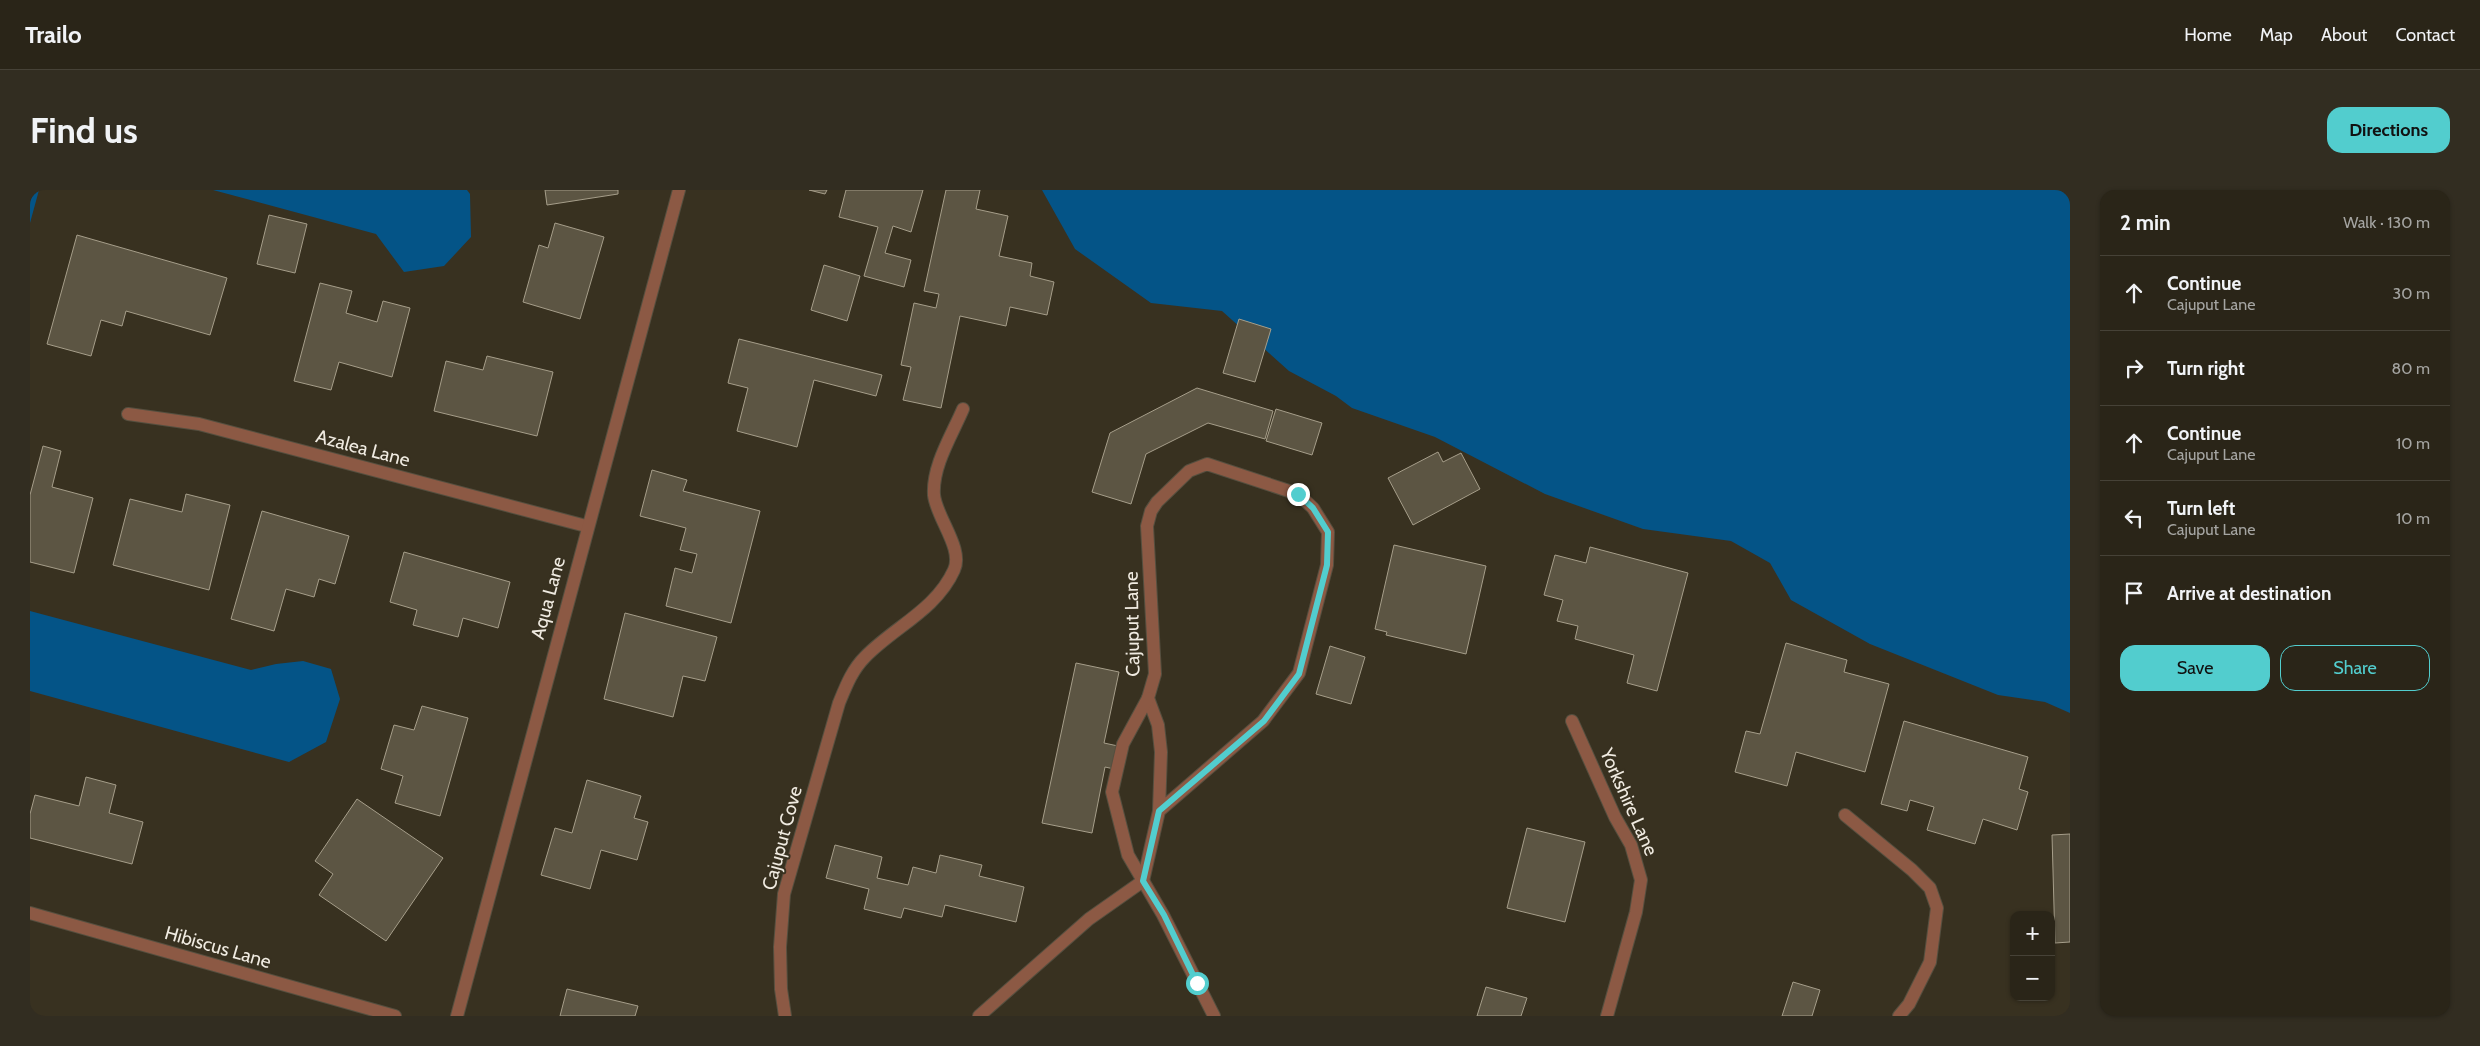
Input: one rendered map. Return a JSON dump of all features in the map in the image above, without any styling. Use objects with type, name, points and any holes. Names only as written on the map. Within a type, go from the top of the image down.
[{"type":"street","name":"Aqua Lane","points":[[457,1016],[586,526],[678,190]]},
{"type":"street","name":"Cajuput Cove","points":[[785,1016],[780,947],[784,894],[839,703],[851,674],[865,657],[913,620],[933,600],[955,569],[955,556],[950,537],[940,518],[934,495],[936,473],[963,409]]},
{"type":"street","name":"Azalea Lane","points":[[128,414],[199,424],[586,526]]},
{"type":"street","name":"Cajuput Lane","points":[[1159,811],[1264,721],[1299,674],[1327,565],[1328,532],[1313,508],[1298,494],[1207,464],[1189,471],[1157,502],[1151,511],[1147,526],[1155,674],[1148,698],[1123,744],[1112,792],[1128,856],[1164,915],[1214,1016]]},
{"type":"street","points":[[979,1016],[1089,919],[1143,881],[1159,811],[1161,752],[1158,725],[1148,698]]},
{"type":"street","name":"Yorkshire Lane","points":[[1572,721],[1615,817],[1631,845],[1641,880],[1636,912],[1607,1016]]},
{"type":"street","points":[[1845,815],[1930,888],[1937,908],[1930,962],[1909,1004],[1899,1016]]},
{"type":"street","name":"Hibiscus Lane","points":[[30,914],[395,1016]]},
{"type":"water","points":[[30,190],[39,190],[30,223]]},
{"type":"water","points":[[213,190],[467,190],[470,194],[471,237],[444,266],[404,272],[376,234]]},
{"type":"water","points":[[1042,190],[2070,190],[2070,713],[2045,702],[1998,695],[1870,644],[1791,600],[1770,563],[1731,541],[1643,529],[1545,494],[1435,437],[1352,408],[1336,396],[1289,371],[1222,311],[1151,303],[1075,249]]},
{"type":"water","points":[[30,611],[251,670],[276,664],[303,661],[331,669],[340,699],[326,742],[289,762],[30,691]]},
{"type":"building","points":[[545,190],[618,190],[618,194],[547,205]]},
{"type":"building","points":[[809,190],[827,190],[825,194]]},
{"type":"building","points":[[846,190],[923,190],[911,232],[893,226],[885,253],[911,260],[904,287],[864,276],[878,227],[839,217]]},
{"type":"building","points":[[946,190],[980,190],[976,209],[1008,216],[999,256],[1032,263],[1030,276],[1054,282],[1047,315],[1010,307],[1006,326],[960,316],[941,408],[903,400],[911,367],[901,365],[914,303],[936,308],[939,294],[924,291]]},
{"type":"building","points":[[269,215],[307,224],[295,273],[257,264]]},
{"type":"building","points":[[555,223],[604,237],[580,319],[523,302],[539,245],[548,248]]},
{"type":"building","points":[[77,235],[227,278],[210,335],[126,311],[122,326],[101,320],[91,356],[47,344]]},
{"type":"building","points":[[824,265],[860,276],[847,321],[811,310]]},
{"type":"building","points":[[320,283],[352,291],[346,313],[377,322],[383,301],[410,308],[392,377],[339,362],[331,390],[294,381]]},
{"type":"building","points":[[1239,319],[1271,329],[1255,382],[1223,373]]},
{"type":"building","points":[[739,339],[882,375],[876,396],[814,380],[797,447],[737,431],[748,388],[728,383]]},
{"type":"building","points":[[487,356],[553,372],[537,436],[434,411],[446,361],[483,370]]},
{"type":"building","points":[[1197,388],[1273,411],[1265,439],[1208,423],[1146,454],[1131,504],[1092,492],[1110,433]]},
{"type":"building","points":[[1276,409],[1322,423],[1312,455],[1266,441]]},
{"type":"building","points":[[43,446],[61,451],[52,487],[93,498],[74,573],[30,562],[30,495]]},
{"type":"building","points":[[1438,452],[1443,462],[1461,453],[1480,489],[1413,525],[1388,478]]},
{"type":"building","points":[[652,470],[687,480],[683,491],[760,511],[731,623],[666,606],[675,568],[692,573],[697,554],[680,550],[686,528],[640,516]]},
{"type":"building","points":[[186,494],[230,505],[209,590],[113,565],[130,499],[182,512]]},
{"type":"building","points":[[262,511],[349,536],[335,584],[319,579],[314,597],[286,589],[274,631],[231,619]]},
{"type":"building","points":[[1394,545],[1486,566],[1466,654],[1386,635],[1387,632],[1375,629]]},
{"type":"building","points":[[1590,547],[1688,573],[1657,691],[1627,683],[1634,655],[1575,639],[1578,626],[1557,621],[1563,600],[1544,595],[1555,555],[1586,563]]},
{"type":"building","points":[[404,552],[510,582],[498,628],[463,618],[458,637],[413,625],[417,610],[390,602]]},
{"type":"building","points":[[625,613],[717,637],[705,681],[683,676],[673,717],[604,699]]},
{"type":"building","points":[[1786,643],[1847,660],[1844,672],[1889,684],[1865,772],[1796,752],[1787,786],[1735,772],[1746,731],[1760,734]]},
{"type":"building","points":[[1330,646],[1365,657],[1351,704],[1316,694]]},
{"type":"building","points":[[1076,663],[1119,672],[1104,743],[1118,746],[1114,769],[1105,767],[1092,833],[1042,823]]},
{"type":"building","points":[[422,706],[468,718],[440,816],[395,803],[403,776],[381,769],[394,725],[414,730]]},
{"type":"building","points":[[1904,721],[2028,757],[2019,789],[2028,792],[2017,830],[1983,819],[1975,844],[1927,830],[1934,807],[1910,800],[1907,811],[1881,804]]},
{"type":"building","points":[[86,777],[116,785],[109,813],[143,822],[132,864],[30,838],[30,814],[35,795],[79,806]]},
{"type":"building","points":[[587,780],[641,796],[634,818],[648,822],[637,860],[601,850],[590,889],[541,875],[555,828],[572,833]]},
{"type":"building","points":[[357,799],[443,858],[386,941],[319,895],[333,874],[315,861]]},
{"type":"building","points":[[1527,828],[1585,842],[1565,922],[1507,908]]},
{"type":"building","points":[[2070,834],[2070,942],[2055,943],[2052,835]]},
{"type":"building","points":[[835,845],[882,857],[877,878],[908,885],[913,867],[936,873],[940,855],[982,865],[979,876],[1024,887],[1016,922],[945,905],[942,917],[904,908],[901,918],[864,909],[869,889],[826,878]]},
{"type":"building","points":[[1793,982],[1820,990],[1812,1016],[1782,1016]]},
{"type":"building","points":[[1486,987],[1527,998],[1521,1016],[1477,1016]]},
{"type":"building","points":[[567,989],[638,1006],[635,1016],[560,1016]]},
{"type":"route","points":[[1197,983],[1164,915],[1143,881],[1159,811],[1264,721],[1299,674],[1327,565],[1328,532],[1313,508],[1298,494]]}]
